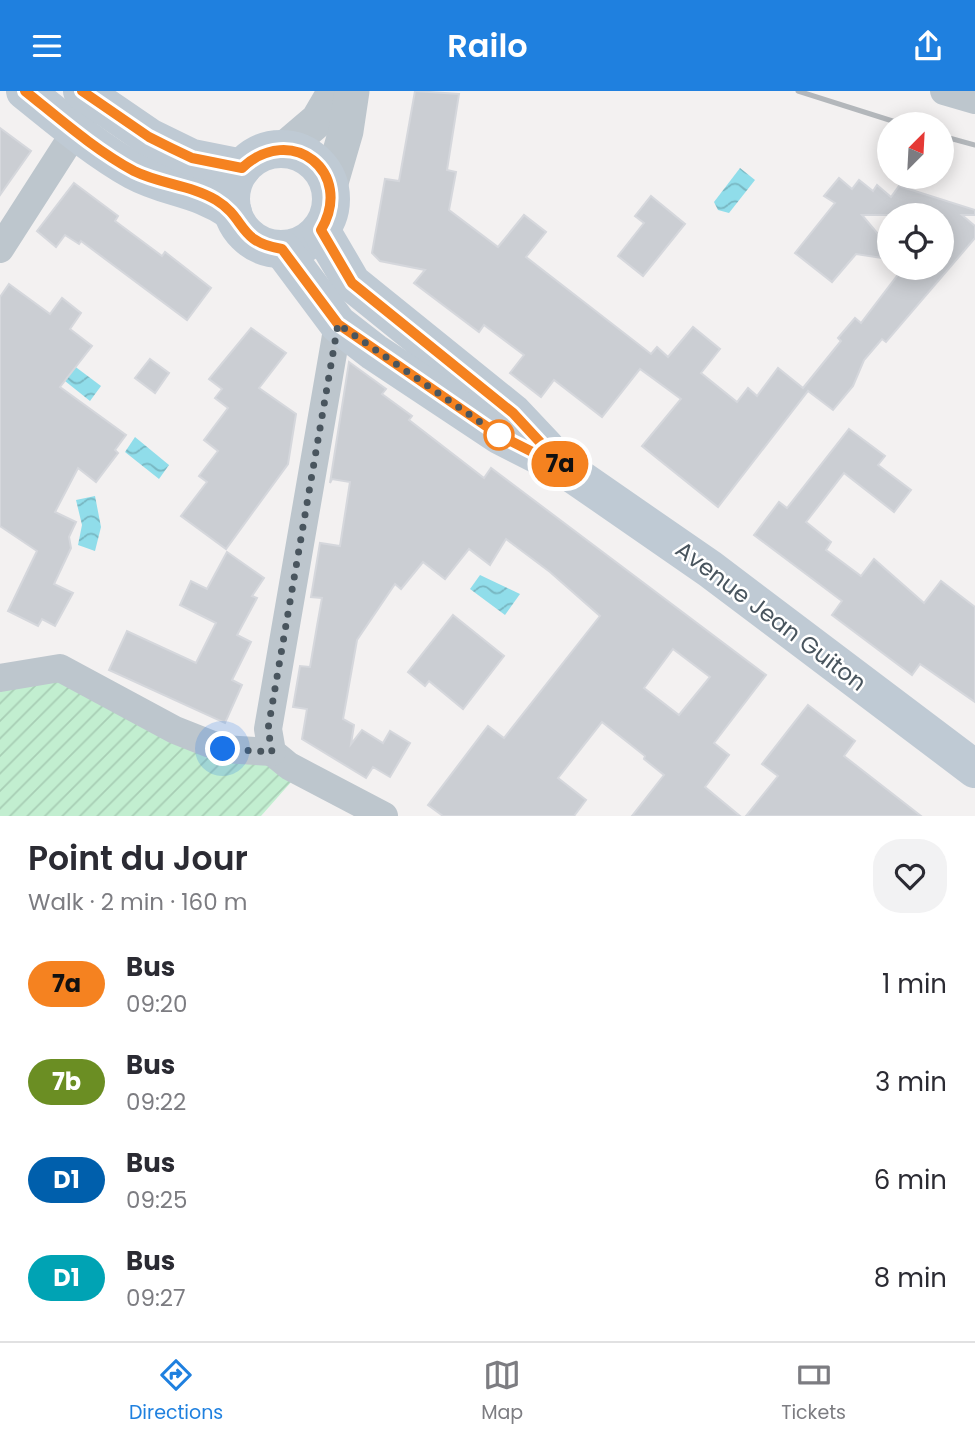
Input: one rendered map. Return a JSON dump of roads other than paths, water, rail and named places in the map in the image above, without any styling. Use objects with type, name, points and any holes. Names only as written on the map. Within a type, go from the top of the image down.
[{"type":"main road","points":[[25,91],[77,133],[136,172],[214,199],[233,212]]},
{"type":"main road","points":[[88,95],[149,137],[192,158],[242,168]]},
{"type":"main road","points":[[284,149],[299,152],[313,160],[323,171],[330,186],[330,209],[321,230],[303,244],[282,249],[266,247],[251,239],[240,227],[233,212],[231,197],[242,168],[253,157],[284,149]]},
{"type":"main road","name":"Avenue Jean Guiton","points":[[321,230],[352,283],[513,413],[564,468]]},
{"type":"main road","name":"Avenue Jean Guiton","points":[[282,249],[338,324],[499,435],[564,468],[710,569],[975,769]]},
{"type":"street","points":[[284,149],[318,120],[335,91]]},
{"type":"street","points":[[330,186],[346,131],[352,91]]},
{"type":"street","points":[[944,91],[975,100]]},
{"type":"street","points":[[0,249],[77,133],[88,95]]},
{"type":"street","points":[[272,752],[268,729],[338,324]]},
{"type":"street","points":[[0,678],[60,668],[175,730],[223,749],[272,752],[289,766],[384,816]]},
{"type":"water","points":[[740,168],[755,180],[729,213],[718,210],[714,202]]},
{"type":"water","points":[[65,359],[101,386],[90,401],[55,373]]},
{"type":"water","points":[[135,437],[169,465],[159,479],[125,452]]},
{"type":"water","points":[[95,496],[101,527],[95,551],[78,545],[82,525],[76,500]]},
{"type":"water","points":[[480,575],[520,594],[505,615],[470,589]]},
{"type":"railway","points":[[798,91],[877,116]]},
{"type":"railway","points":[[954,139],[975,145]]}]
